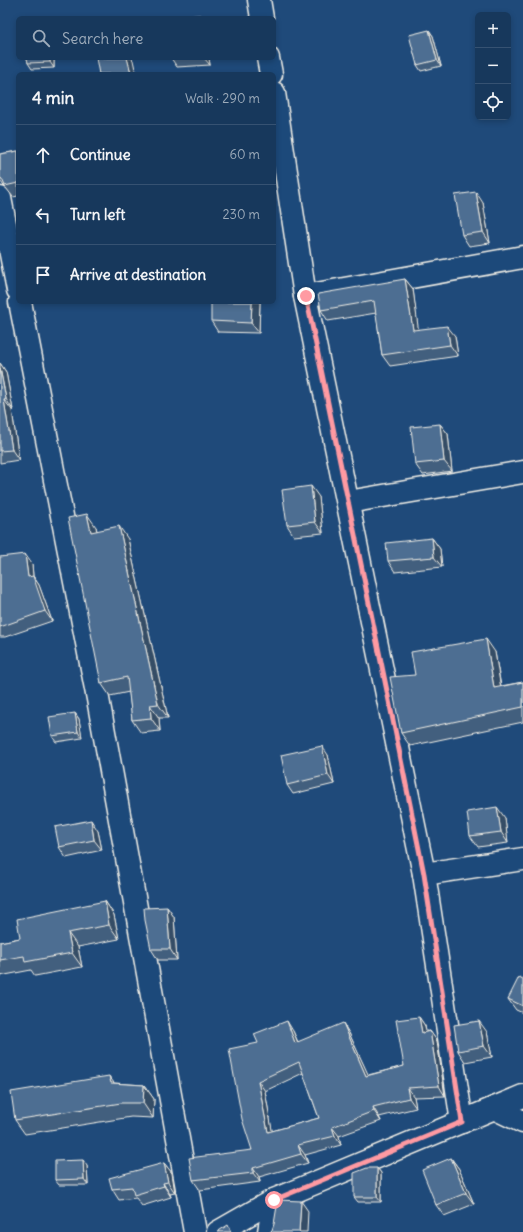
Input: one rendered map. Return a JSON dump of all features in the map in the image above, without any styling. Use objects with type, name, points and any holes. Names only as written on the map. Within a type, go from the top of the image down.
[{"type":"street","points":[[260,0],[262,16]]},
{"type":"street","points":[[268,60],[271,72]]},
{"type":"street","points":[[276,107],[306,296],[424,874],[462,1122]]},
{"type":"street","points":[[0,198],[16,280]]},
{"type":"street","points":[[306,296],[523,258]]},
{"type":"street","points":[[20,304],[99,707],[195,1232]]},
{"type":"street","points":[[348,502],[523,472]]},
{"type":"street","points":[[424,874],[523,859]]},
{"type":"street","points":[[218,1232],[274,1200],[523,1096]]},
{"type":"street","points":[[494,1108],[523,1122]]},
{"type":"street","points":[[269,1232],[274,1200]]},
{"type":"building","points":[[429,30],[437,60],[417,65],[409,35]]},
{"type":"building","points":[[27,60],[50,60],[50,62],[28,63]]},
{"type":"building","points":[[96,60],[128,60],[131,72],[99,72]]},
{"type":"building","points":[[16,151],[16,183],[5,186],[0,178],[0,154]]},
{"type":"building","points":[[476,192],[483,232],[462,235],[455,195]]},
{"type":"building","points":[[405,279],[413,330],[447,326],[450,345],[382,355],[374,301],[321,310],[318,294]]},
{"type":"building","points":[[211,304],[252,304],[251,323],[211,321]]},
{"type":"building","points":[[0,368],[6,399],[4,400],[12,450],[0,451]]},
{"type":"building","points":[[440,424],[444,461],[415,464],[411,427]]},
{"type":"building","points":[[311,486],[315,522],[287,525],[282,490]]},
{"type":"building","points":[[87,514],[91,532],[119,526],[158,704],[150,705],[151,718],[132,720],[127,677],[101,683],[68,518]]},
{"type":"building","points":[[432,538],[434,557],[388,561],[386,543]]},
{"type":"building","points":[[25,554],[28,577],[33,576],[45,611],[0,627],[0,557]]},
{"type":"building","points":[[486,639],[494,688],[523,682],[523,707],[401,733],[390,677],[415,675],[411,652]]},
{"type":"building","points":[[75,713],[78,732],[52,736],[49,717]]},
{"type":"building","points":[[322,746],[328,775],[287,785],[281,755]]},
{"type":"building","points":[[497,807],[501,832],[470,836],[467,812]]},
{"type":"building","points":[[91,820],[94,840],[59,847],[55,827]]},
{"type":"building","points":[[105,901],[109,925],[68,933],[72,953],[25,962],[24,956],[0,960],[0,942],[20,938],[17,919]]},
{"type":"building","points":[[167,907],[170,949],[151,949],[144,908]]},
{"type":"building","points":[[519,977],[523,979],[523,1006],[508,999]]},
{"type":"building","points":[[419,1017],[422,1033],[430,1031],[439,1086],[407,1088],[409,1098],[373,1107],[374,1111],[332,1127],[335,1136],[298,1145],[301,1154],[253,1168],[253,1173],[193,1180],[189,1158],[252,1150],[242,1119],[229,1049],[258,1043],[254,1034],[287,1021],[295,1043],[343,1023],[366,1076],[404,1066],[396,1020]],"holes":[[[299,1062],[319,1118],[268,1132],[258,1081]]]},
{"type":"building","points":[[479,1021],[484,1046],[458,1051],[454,1025]]},
{"type":"building","points":[[109,1076],[111,1083],[144,1085],[143,1103],[121,1103],[15,1120],[11,1092]]},
{"type":"building","points":[[451,1158],[466,1193],[436,1205],[422,1170]]},
{"type":"building","points":[[83,1160],[84,1179],[55,1180],[55,1161]]},
{"type":"building","points":[[164,1163],[168,1182],[163,1183],[164,1186],[134,1195],[132,1187],[112,1189],[109,1178]]},
{"type":"building","points":[[367,1168],[377,1168],[377,1197],[354,1197],[354,1173]]},
{"type":"building","points":[[278,1200],[301,1201],[299,1232],[270,1232],[274,1224]]},
{"type":"building","points":[[228,1225],[231,1232],[217,1232]]},
{"type":"route","points":[[274,1200],[462,1122],[424,874],[306,296]]}]
